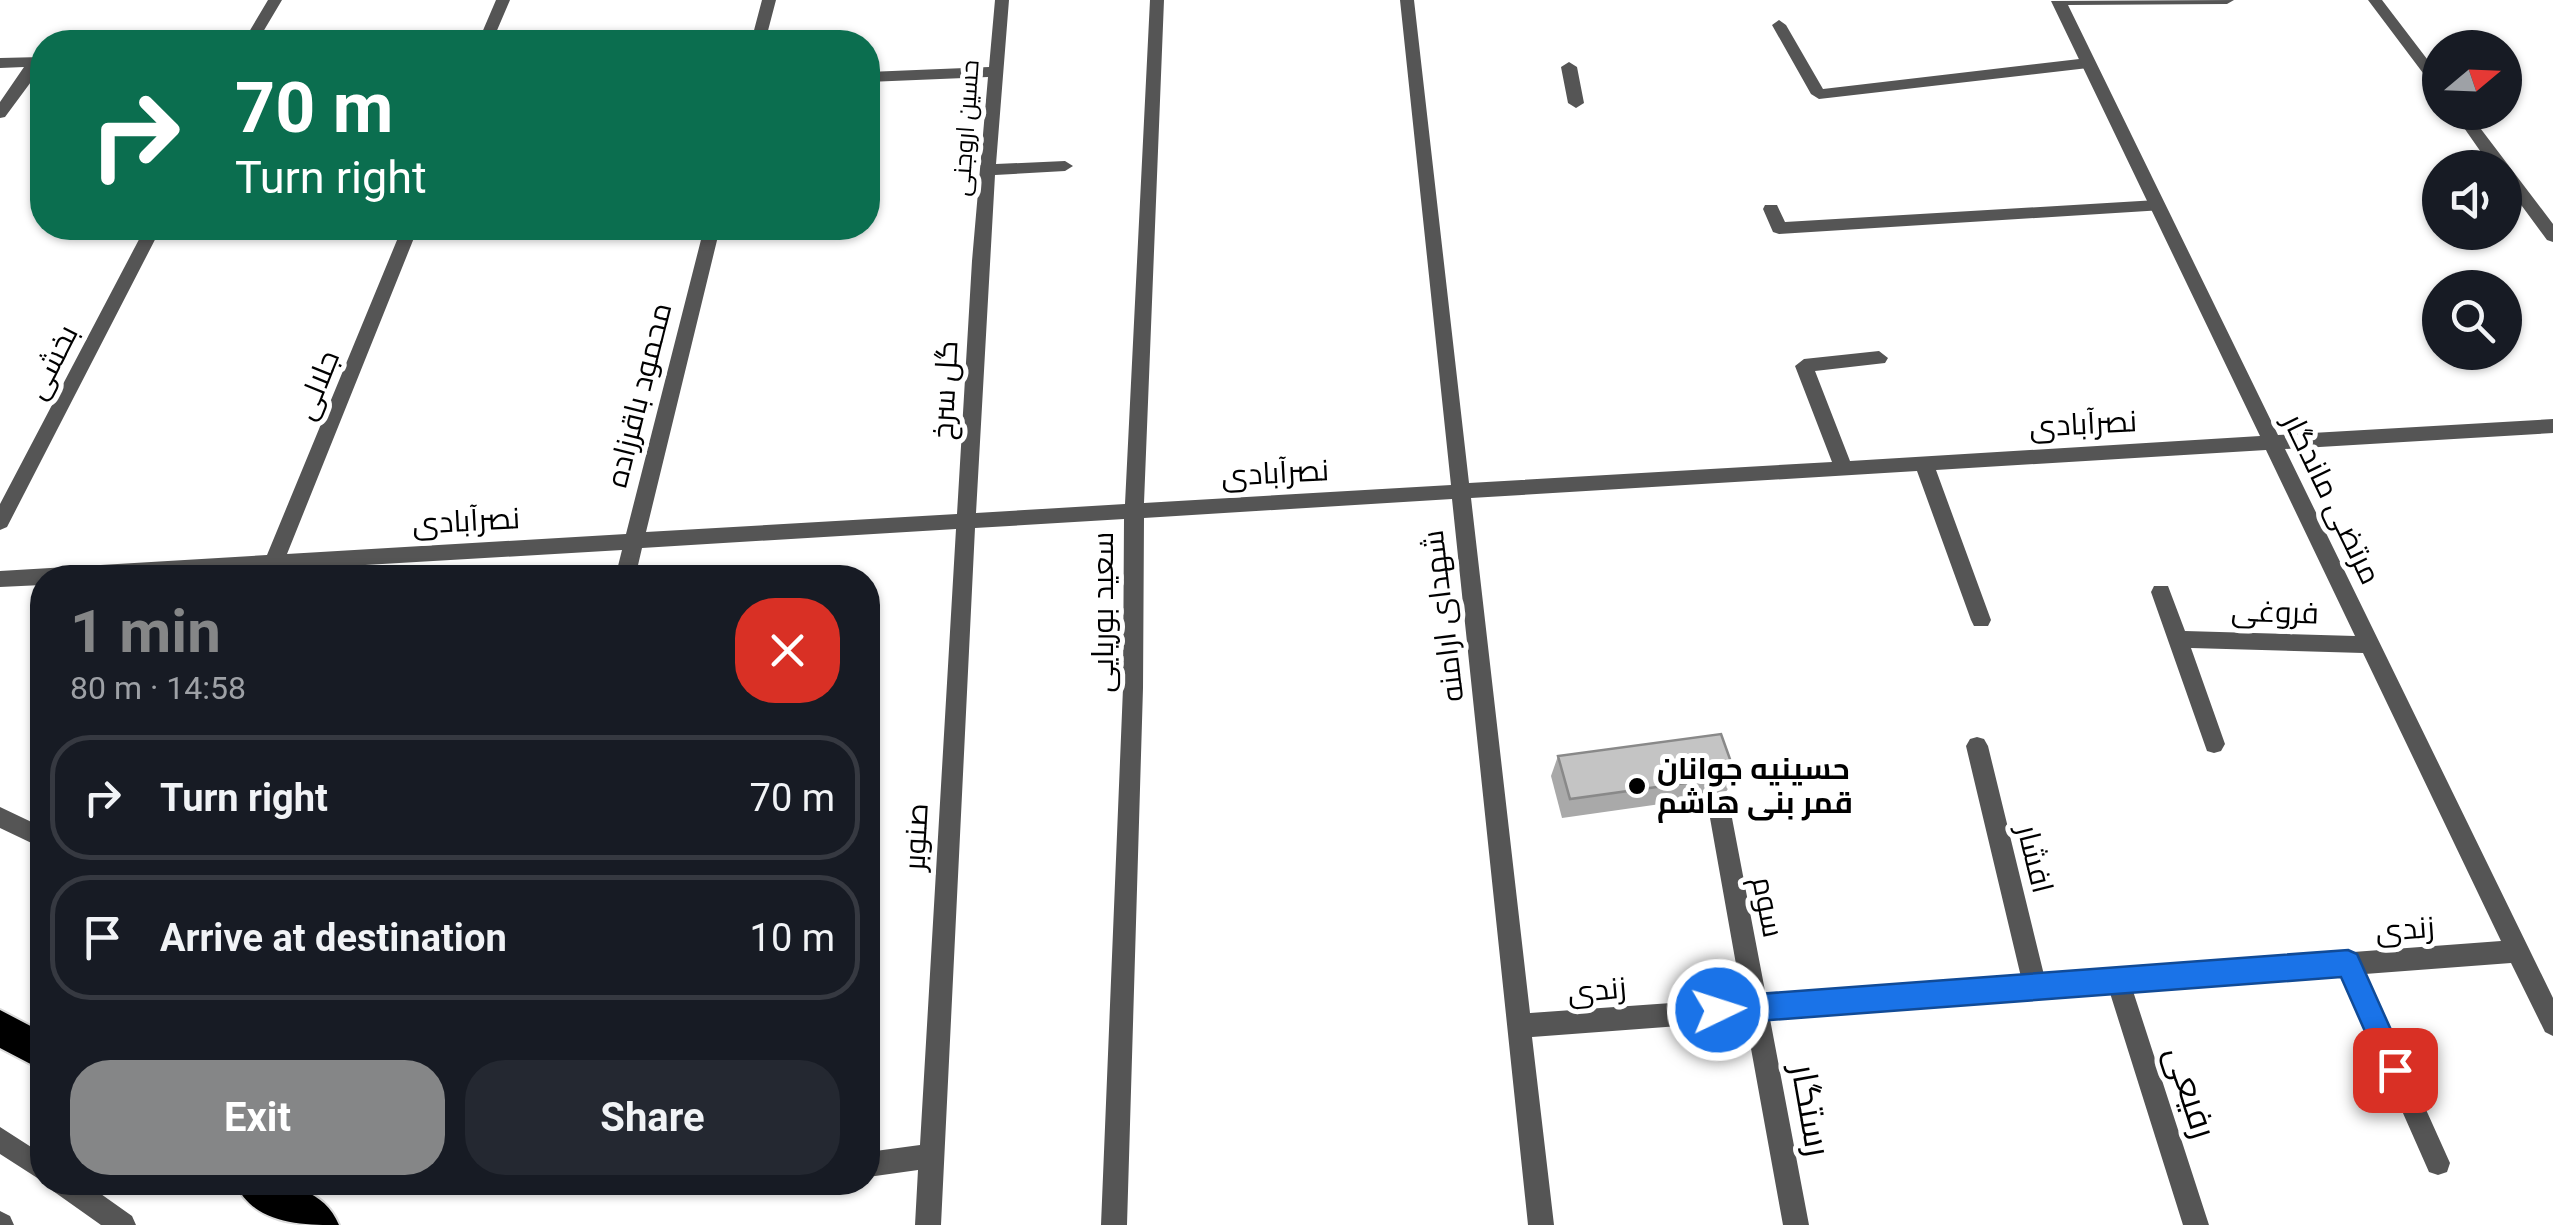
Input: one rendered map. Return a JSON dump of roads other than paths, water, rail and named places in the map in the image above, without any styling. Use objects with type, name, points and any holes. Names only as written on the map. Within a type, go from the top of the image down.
[{"type":"highway","points":[[0,1028],[30,1045]]},
{"type":"highway","points":[[274,1195],[320,1225]]},
{"type":"street","points":[[257,30],[275,0]]},
{"type":"street","points":[[491,30],[503,0]]},
{"type":"street","points":[[761,30],[769,0]]},
{"type":"street","name":"حسین اروجنی","points":[[980,260],[1002,0]]},
{"type":"street","name":"سعید بوریایی","points":[[1114,1225],[1132,708],[1134,511],[1157,0]]},
{"type":"street","name":"شهدای ارامنه","points":[[1407,0],[1541,1225]]},
{"type":"street","points":[[2058,1],[2228,0]]},
{"type":"street","points":[[2376,0],[2422,62]]},
{"type":"street","name":"مرتضی ماندگار","points":[[2058,1],[2553,1024]]},
{"type":"street","points":[[1779,25],[1819,94],[2088,63]]},
{"type":"street","points":[[0,63],[30,62]]},
{"type":"street","points":[[1569,67],[1576,103]]},
{"type":"street","points":[[880,77],[994,72]]},
{"type":"street","points":[[0,113],[30,74]]},
{"type":"street","points":[[987,170],[1065,166]]},
{"type":"street","points":[[2522,195],[2553,236]]},
{"type":"street","points":[[1770,209],[1779,228],[2157,206]]},
{"type":"street","name":"بخشی","points":[[0,522],[147,240]]},
{"type":"street","name":"جلالی","points":[[273,565],[405,240]]},
{"type":"street","name":"محمود باقرزاده","points":[[627,565],[709,240]]},
{"type":"street","name":"گل سرخ","points":[[966,522],[980,260]]},
{"type":"street","points":[[1844,468],[1804,366],[1879,358]]},
{"type":"street","name":"نصرآبادی","points":[[333,565],[633,541],[2553,426]]},
{"type":"street","points":[[1924,464],[1980,620]]},
{"type":"street","name":"صنوبر","points":[[928,1225],[966,522]]},
{"type":"street","name":"نصرآبادی","points":[[0,580],[30,579]]},
{"type":"street","points":[[2161,592],[2214,744]]},
{"type":"street","name":"فروغی","points":[[2178,639],[2370,645]]},
{"type":"street","name":"افشار","points":[[1977,746],[2035,986]]},
{"type":"street","points":[[0,817],[30,832]]},
{"type":"street","name":"سوم","points":[[1720,818],[1758,1007]]},
{"type":"street","name":"زندی","points":[[1519,1026],[2518,951]]},
{"type":"street","points":[[2348,963],[2438,1163]]},
{"type":"street","name":"رفیعی","points":[[2118,980],[2196,1225]]},
{"type":"street","name":"رستگار","points":[[1758,1007],[1796,1225]]},
{"type":"street","points":[[0,1139],[30,1160]]},
{"type":"street","points":[[880,1162],[932,1156]]},
{"type":"street","points":[[80,1195],[123,1225]]},
{"type":"place","name":"حسینیه جوانان قمر بنی هاشم","points":[[1637,786]]}]
